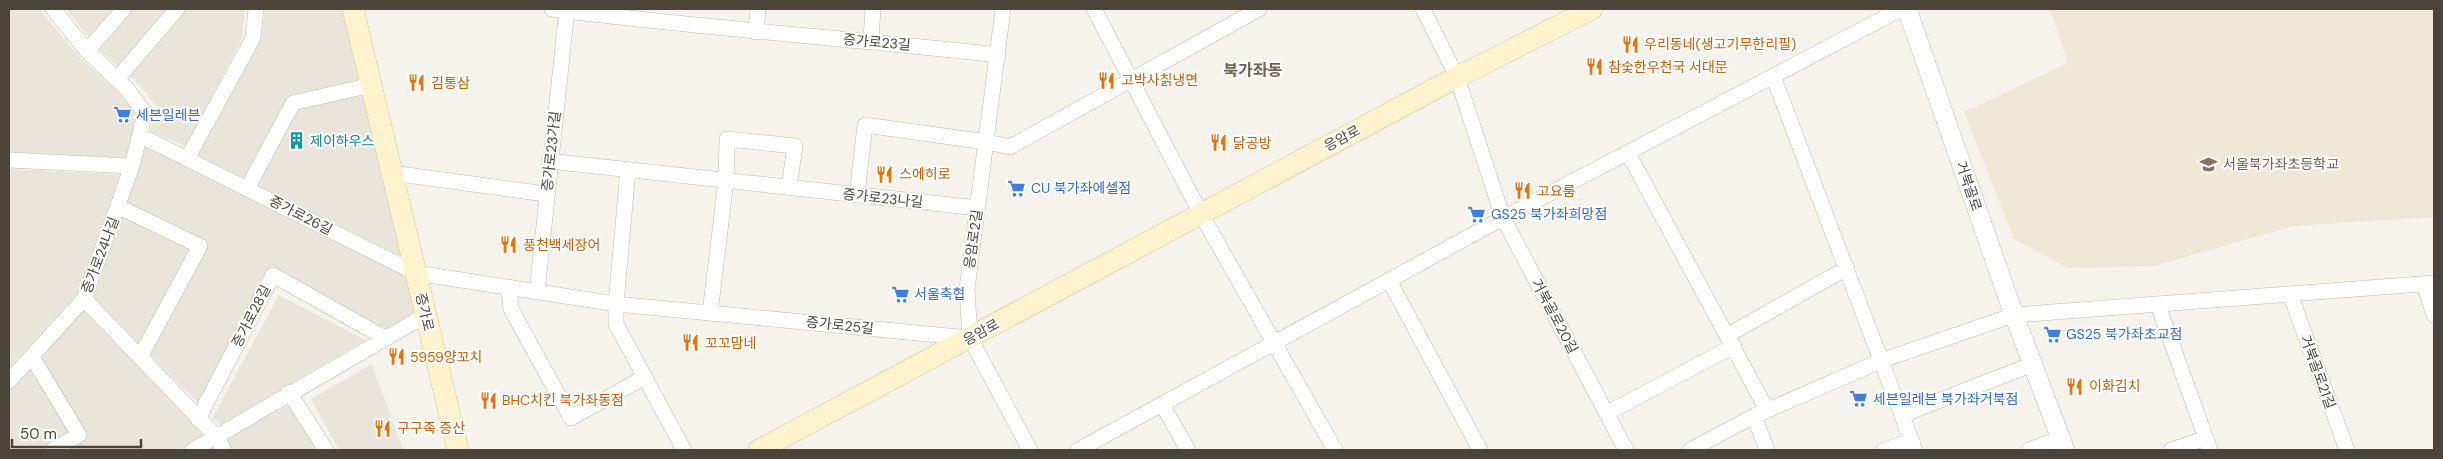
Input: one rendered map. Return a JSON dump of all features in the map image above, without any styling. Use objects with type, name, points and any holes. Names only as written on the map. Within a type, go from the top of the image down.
[{"type":"main road","name":"증가로","points":[[353,9],[458,450]]},
{"type":"main road","name":"응암로","points":[[760,450],[1457,77],[1592,9]]},
{"type":"street","name":"증가로24나길","points":[[9,381],[84,299],[119,207],[141,136],[145,113],[127,88],[87,51],[53,9]]},
{"type":"street","points":[[87,51],[124,9]]},
{"type":"street","points":[[117,79],[177,9]]},
{"type":"street","points":[[187,158],[252,38],[256,9]]},
{"type":"street","name":"증가로23길","points":[[552,9],[756,32],[871,40],[998,55]]},
{"type":"street","points":[[756,32],[758,9]]},
{"type":"street","points":[[871,40],[873,9]]},
{"type":"street","name":"응암로2길","points":[[970,338],[967,289],[1003,9]]},
{"type":"street","points":[[1094,9],[1201,214],[1335,450]]},
{"type":"street","points":[[857,195],[866,125],[1010,147],[1259,9]]},
{"type":"street","points":[[1423,9],[1457,77],[1503,218]]},
{"type":"street","points":[[1078,450],[1503,218],[1901,9]]},
{"type":"street","name":"거북골로","points":[[1907,9],[2014,315],[2063,444],[2030,450]]},
{"type":"street","name":"증가로23가길","points":[[537,292],[549,161],[567,10]]},
{"type":"street","points":[[1773,76],[1883,360],[1914,446],[1884,450]]},
{"type":"street","points":[[247,188],[293,102],[371,84]]},
{"type":"street","name":"증가로26길","points":[[141,136],[416,272]]},
{"type":"street","points":[[710,313],[726,180],[727,139],[795,146],[789,187]]},
{"type":"street","points":[[1628,153],[1731,341],[1761,413],[1767,450]]},
{"type":"street","points":[[9,160],[132,166]]},
{"type":"street","name":"증가로23나길","points":[[549,161],[978,208]]},
{"type":"street","points":[[628,170],[616,304],[616,324],[684,450]]},
{"type":"street","points":[[392,173],[546,194]]},
{"type":"street","points":[[119,207],[200,246],[140,357]]},
{"type":"street","name":"거북골로20길","points":[[1503,218],[1626,450]]},
{"type":"street","points":[[1607,413],[1731,341],[1847,268]]},
{"type":"street","name":"증가로25길","points":[[416,272],[616,304],[970,338]]},
{"type":"street","name":"증가로28길","points":[[198,418],[273,275],[385,338]]},
{"type":"street","points":[[1389,280],[1480,450]]},
{"type":"street","points":[[1690,450],[1761,413],[1883,360],[2014,315],[2429,284],[2434,315]]},
{"type":"street","points":[[509,287],[511,309],[571,418],[645,377]]},
{"type":"street","name":"거북골로21길","points":[[2290,294],[2347,450]]},
{"type":"street","points":[[84,299],[216,436],[224,450]]},
{"type":"street","points":[[2158,305],[2208,444],[2171,450]]},
{"type":"street","points":[[193,450],[290,392],[426,315]]},
{"type":"street","points":[[970,338],[1030,450]]},
{"type":"street","points":[[32,357],[78,436],[53,450]]},
{"type":"street","points":[[1902,415],[2033,364]]},
{"type":"street","points":[[290,392],[326,450]]},
{"type":"street","points":[[1162,404],[1188,450]]},
{"type":"shaded area","points":[[9,9],[39,9],[81,59],[115,88],[138,116],[125,160],[9,153]]},
{"type":"shaded area","points":[[66,9],[245,9],[242,38],[186,146],[150,131],[157,107],[139,84],[102,53]]},
{"type":"shaded area","points":[[265,9],[343,9],[403,257],[196,154],[261,40]]},
{"type":"shaded area","name":"서울북가좌초등학교","points":[[2050,9],[2434,9],[2434,217],[2293,226],[2154,266],[2067,268],[2014,239],[1964,112],[2068,63]]},
{"type":"shaded area","points":[[146,146],[407,277],[419,309],[386,330],[271,266],[198,403],[93,298]]},
{"type":"shaded area","points":[[9,169],[120,174],[79,292],[9,367]]},
{"type":"shaded area","points":[[279,295],[365,340],[221,425],[213,417]]},
{"type":"shaded area","points":[[85,308],[205,436],[181,450],[9,450],[9,390]]},
{"type":"shaded area","points":[[372,364],[403,450],[339,450],[311,399]]},
{"type":"shaded area","points":[[289,405],[317,450],[233,450],[226,439]]},
{"type":"place","name":"우리동네(생고기무한리필)","points":[[1630,44]]},
{"type":"place","name":"참숯한우천국 서대문","points":[[1594,67]]},
{"type":"place","name":"고박사칡냉면","points":[[1107,80]]},
{"type":"place","name":"김통삼","points":[[417,83]]},
{"type":"place","name":"세븐일레븐","points":[[122,115]]},
{"type":"place","name":"제이하우스","points":[[296,141]]},
{"type":"place","name":"닭공방","points":[[1219,143]]},
{"type":"place","name":"서울북가좌초등학교","points":[[2209,164]]},
{"type":"place","name":"스에히로","points":[[885,174]]},
{"type":"place","name":"CU 북가좌에셀점","points":[[1017,188]]},
{"type":"place","name":"고요룸","points":[[1523,191]]},
{"type":"place","name":"GS25 북가좌희망점","points":[[1477,214]]},
{"type":"place","name":"풍천백세장어","points":[[509,245]]},
{"type":"place","name":"서울축협","points":[[900,294]]},
{"type":"place","name":"GS25 북가좌초교점","points":[[2052,334]]},
{"type":"place","name":"꼬꼬맘네","points":[[691,343]]},
{"type":"place","name":"5959양꼬치","points":[[396,357]]},
{"type":"place","name":"이화김치","points":[[2075,386]]},
{"type":"place","name":"세븐일레븐 북가좌거북점","points":[[1859,399]]},
{"type":"place","name":"BHC치킨 북가좌동점","points":[[488,400]]},
{"type":"place","name":"구구족 증산","points":[[383,428]]},
{"type":"district","name":"북가좌동","points":[[1253,70]]}]
